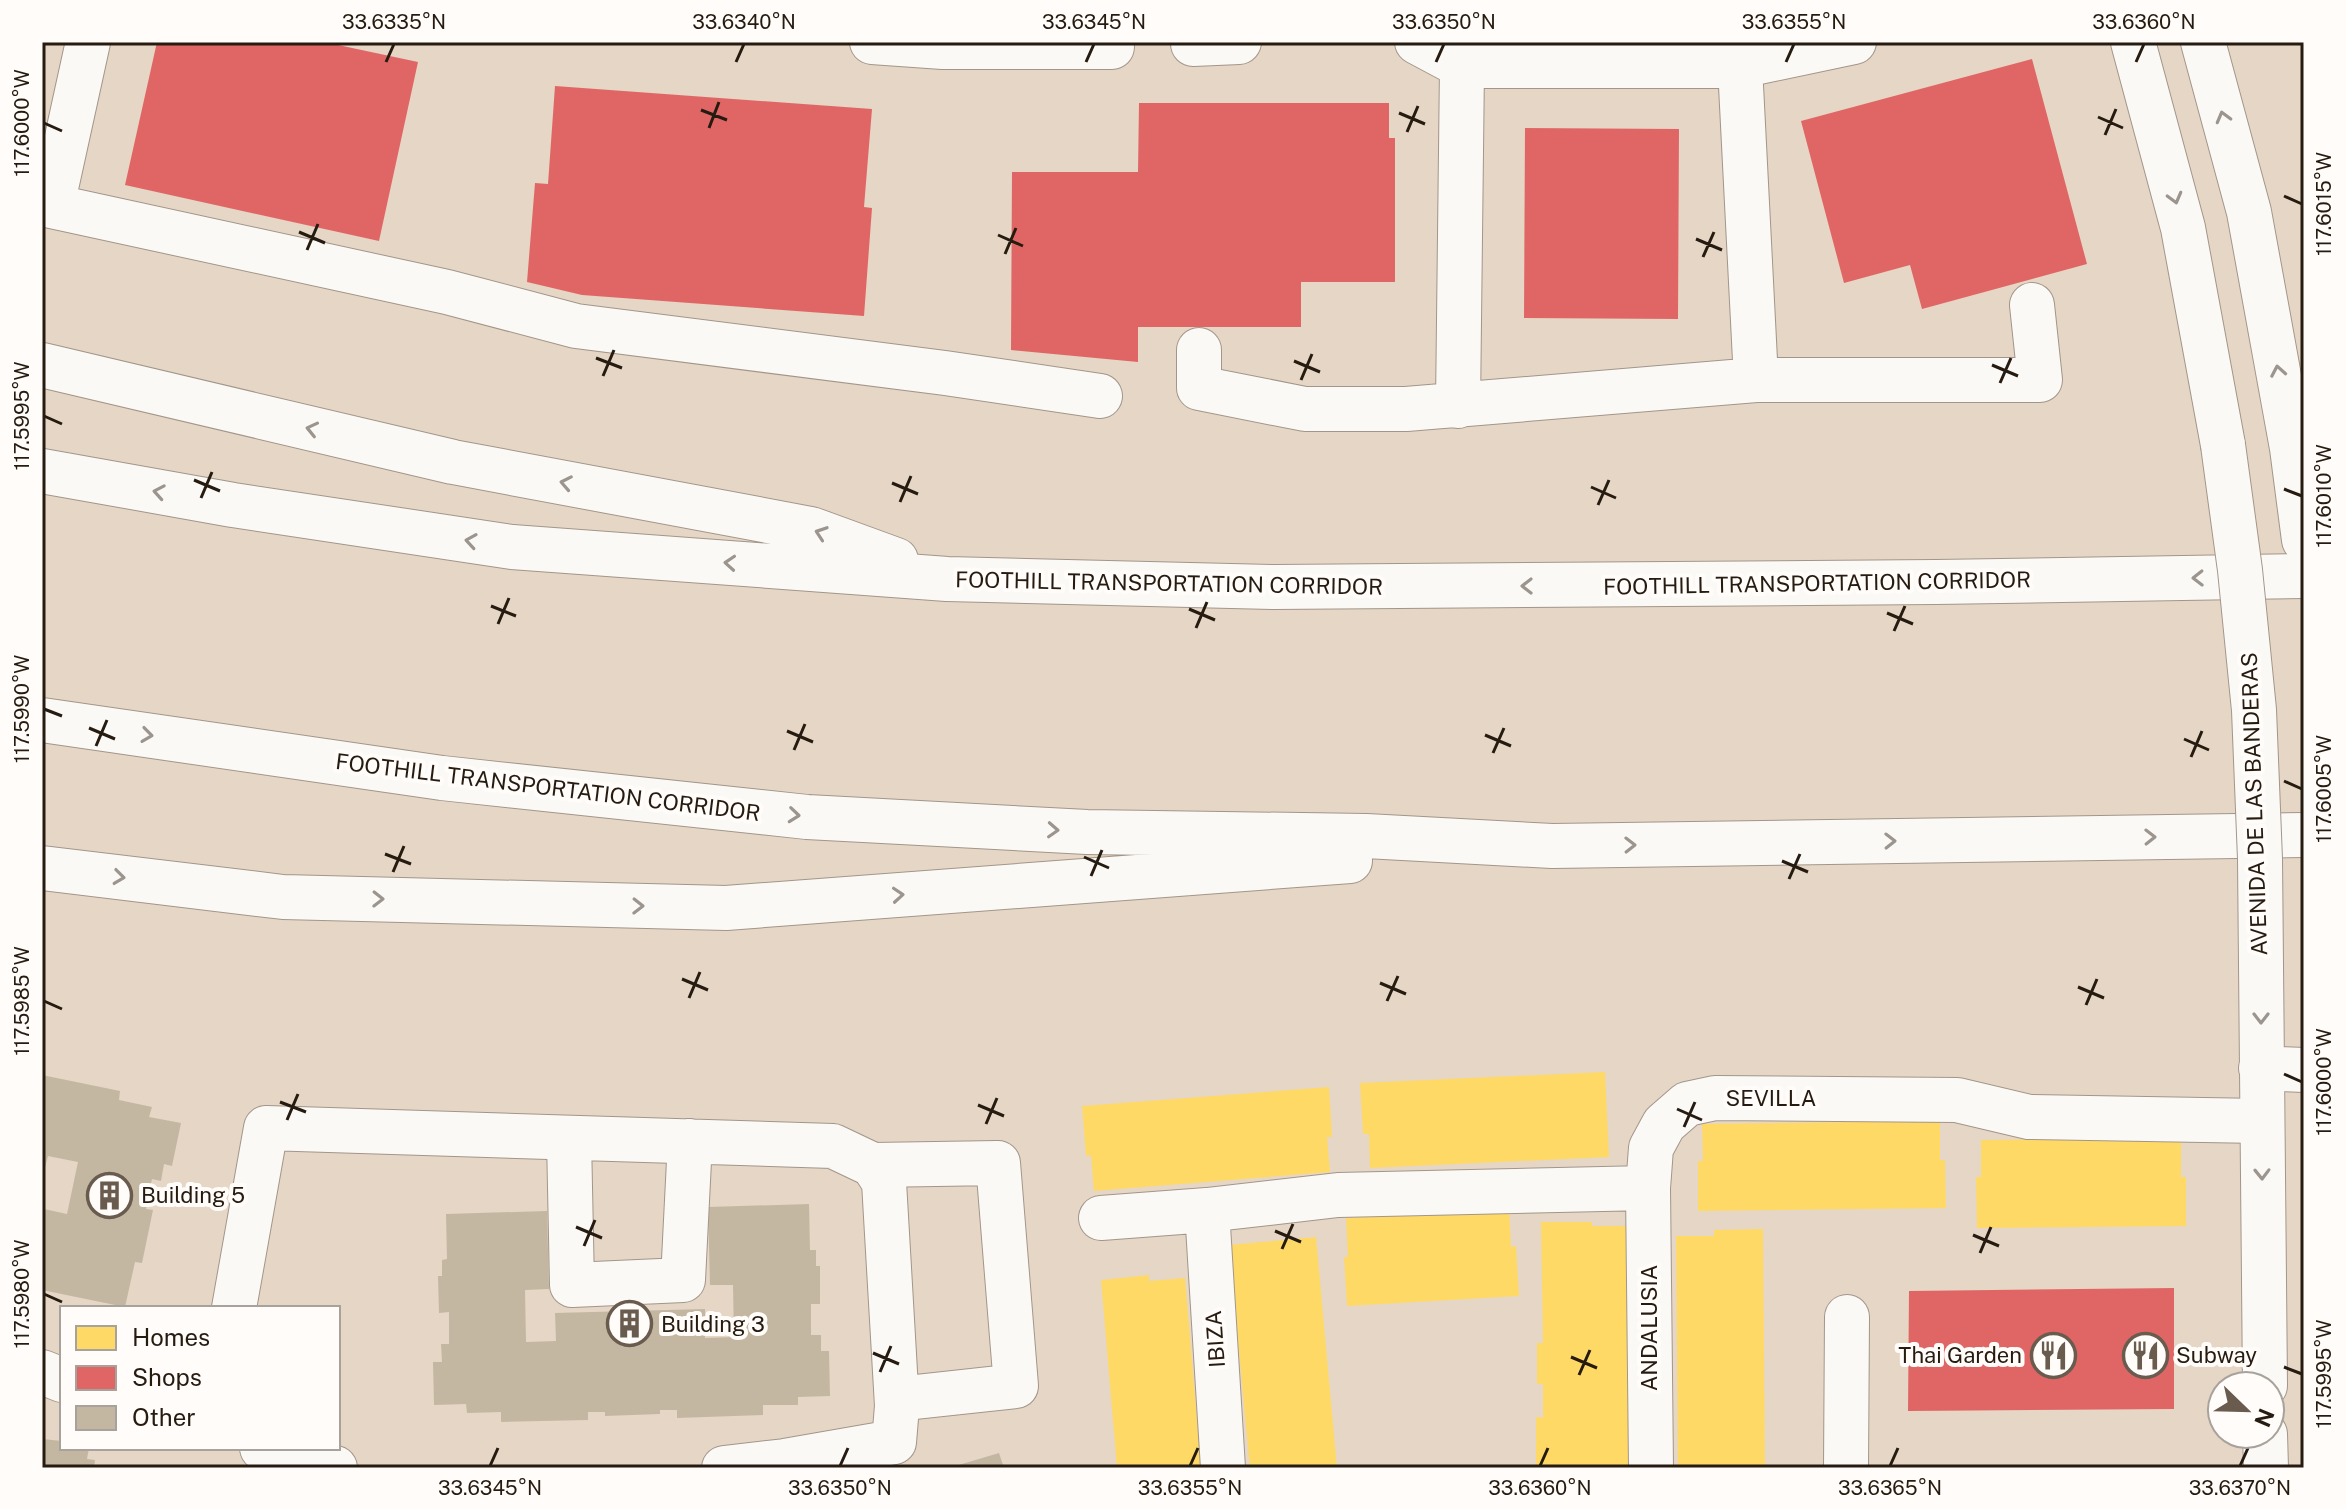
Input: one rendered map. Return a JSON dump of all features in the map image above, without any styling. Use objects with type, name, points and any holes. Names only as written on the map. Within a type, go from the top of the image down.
[{"type":"main road","points":[[88,42],[47,205],[447,292],[576,326],[1100,396]]},
{"type":"main road","points":[[872,42],[943,47],[1112,47]]},
{"type":"main road","points":[[1193,42],[1239,42]]},
{"type":"main road","points":[[1417,42],[1462,66],[1736,54],[1854,42]]},
{"type":"main road","name":"AVENIDA DE LAS BANDERAS","points":[[2133,42],[2183,228],[2223,445],[2254,710],[2261,968],[2265,1370]]},
{"type":"main road","points":[[2203,42],[2249,212],[2292,448],[2304,540]]},
{"type":"main road","points":[[1736,54],[1756,380]]},
{"type":"main road","points":[[1458,406],[1462,66]]},
{"type":"main road","points":[[1199,350],[1199,388],[1305,409],[1458,406],[1756,380],[2040,380],[2032,305]]},
{"type":"main road","points":[[42,365],[453,462],[811,529],[947,579]]},
{"type":"main road","name":"FOOTHILL TRANSPORTATION CORRIDOR","points":[[42,471],[233,505],[512,547],[947,579],[1290,587],[2304,576]]},
{"type":"main road","name":"FOOTHILL TRANSPORTATION CORRIDOR","points":[[42,720],[442,778],[807,817],[1087,832],[1366,836],[1552,846],[2304,835]]},
{"type":"main road","points":[[42,868],[283,897],[726,908],[1552,846]]},
{"type":"main road","points":[[2261,1068],[2304,1070]]},
{"type":"main road","name":"SEVILLA","points":[[1648,1188],[1651,1148],[1664,1124],[1687,1104],[1715,1098],[1957,1100],[2029,1117],[2261,1121]]},
{"type":"main road","points":[[234,1306],[266,1128],[833,1146],[873,1165],[998,1163],[1016,1386],[897,1399]]},
{"type":"main road","points":[[569,1138],[572,1285],[683,1280],[690,1141]]},
{"type":"main road","points":[[745,1467],[890,1455],[897,1399],[884,1182],[873,1165]]},
{"type":"main road","points":[[1101,1218],[1338,1195],[1648,1188]]},
{"type":"main road","name":"ANDALUSIA","points":[[1648,1188],[1651,1468]]},
{"type":"main road","name":"IBIZA","points":[[1207,1210],[1223,1468]]},
{"type":"main road","points":[[1847,1317],[1857,1468]]},
{"type":"main road","points":[[269,1450],[335,1468]]},
{"type":"building: Homes","points":[[1605,1072],[1609,1157],[1370,1168],[1369,1134],[1363,1134],[1360,1083]]},
{"type":"building: Homes","points":[[1329,1087],[1332,1137],[1327,1137],[1330,1172],[1094,1191],[1091,1155],[1086,1156],[1082,1106]]},
{"type":"building: Homes","points":[[1940,1121],[1940,1160],[1945,1160],[1946,1208],[1698,1211],[1698,1161],[1703,1161],[1702,1124]]},
{"type":"building: Homes","points":[[2181,1138],[2181,1177],[2186,1177],[2186,1226],[1977,1228],[1976,1177],[1981,1177],[1981,1140]]},
{"type":"building: Homes","points":[[1509,1209],[1511,1247],[1516,1246],[1519,1296],[1347,1306],[1344,1257],[1348,1257],[1346,1218]]},
{"type":"building: Homes","points":[[1541,1222],[1628,1226],[1630,1468],[1536,1468],[1536,1417],[1543,1418],[1543,1384],[1537,1384],[1537,1343],[1543,1343]]},
{"type":"building: Homes","points":[[1763,1229],[1765,1468],[1678,1468],[1676,1236],[1714,1236],[1714,1230]]},
{"type":"building: Homes","points":[[1316,1237],[1337,1468],[1250,1468],[1229,1245]]},
{"type":"building: Homes","points":[[1149,1275],[1149,1281],[1185,1278],[1201,1468],[1117,1468],[1101,1280]]},
{"type":"building: Shops","points":[[157,42],[324,42],[418,62],[379,241],[125,185]]},
{"type":"building: Shops","points":[[2032,59],[2087,264],[1922,309],[1910,265],[1844,283],[1801,121]]},
{"type":"building: Shops","points":[[555,86],[872,109],[864,207],[872,208],[864,316],[582,295],[527,282],[535,183],[548,184]]},
{"type":"building: Shops","points":[[1139,103],[1389,103],[1389,138],[1395,138],[1395,282],[1301,282],[1301,327],[1138,327],[1138,362],[1011,350],[1012,172],[1138,172]]},
{"type":"building: Shops","points":[[1525,128],[1679,129],[1678,319],[1524,318]]},
{"type":"building: Shops","points":[[2174,1288],[2174,1409],[1908,1411],[1909,1291]]},
{"type":"building: Other","name":"Building 5","points":[[42,1075],[120,1091],[119,1100],[152,1107],[149,1117],[181,1123],[172,1166],[164,1164],[161,1181],[152,1179],[146,1209],[153,1210],[142,1263],[135,1262],[125,1306],[42,1290],[44,1209],[67,1214],[78,1162],[48,1156],[42,1179]]},
{"type":"building: Other","name":"Building 3","points":[[809,1204],[810,1250],[816,1250],[816,1266],[820,1266],[820,1304],[811,1304],[811,1335],[821,1335],[821,1351],[829,1351],[830,1396],[798,1397],[798,1405],[763,1405],[763,1415],[677,1418],[677,1410],[660,1410],[660,1414],[605,1416],[605,1412],[588,1412],[588,1420],[501,1422],[501,1412],[467,1413],[466,1404],[434,1405],[433,1362],[442,1362],[441,1344],[449,1344],[449,1312],[439,1313],[438,1276],[442,1276],[442,1260],[447,1259],[446,1214],[547,1211],[549,1289],[525,1290],[526,1342],[556,1341],[555,1313],[705,1309],[705,1338],[734,1337],[733,1285],[710,1285],[708,1207]]},
{"type":"building: Other","points":[[42,1439],[60,1441],[60,1450],[89,1450],[87,1459],[95,1460],[94,1468],[42,1468]]},
{"type":"building: Other","points":[[999,1453],[1004,1468],[952,1468],[952,1467]]},
{"type":"place","name":"Building 5","points":[[110,1195]]},
{"type":"place","name":"Building 3","points":[[630,1324]]},
{"type":"place","name":"Thai Garden","points":[[2053,1355]]},
{"type":"place","name":"Subway","points":[[2145,1355]]}]
